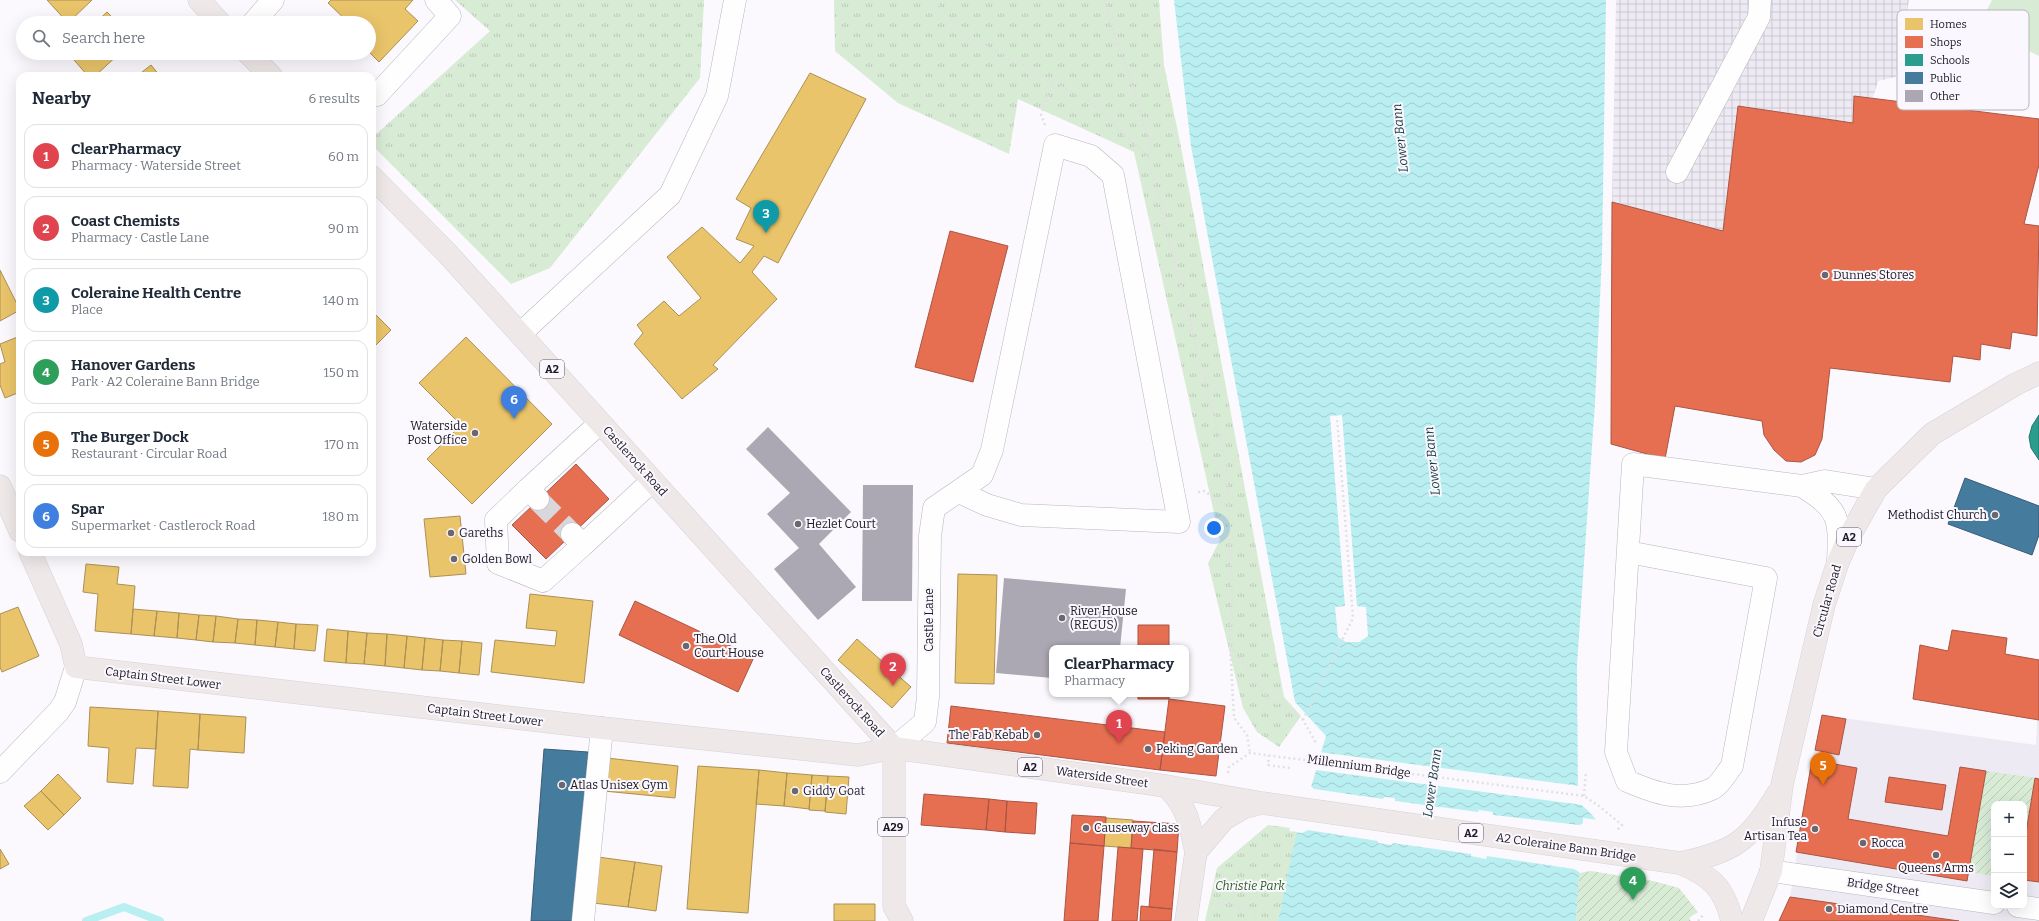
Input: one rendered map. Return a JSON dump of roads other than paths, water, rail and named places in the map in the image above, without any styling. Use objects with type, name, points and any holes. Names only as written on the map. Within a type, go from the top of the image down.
[{"type":"main road","points":[[199,0],[214,16]]},
{"type":"main road","points":[[255,60],[267,72]]},
{"type":"main road","name":"Castlerock Road","points":[[376,182],[447,253],[894,748]]},
{"type":"main road","name":"Circular Road","points":[[1751,921],[1771,871],[1782,785],[1824,605],[1838,562],[1876,489],[1932,434],[2016,384],[2039,373]]},
{"type":"main road","points":[[0,486],[16,522]]},
{"type":"main road","points":[[32,556],[71,644],[76,668]]},
{"type":"main road","name":"Captain Street Lower","points":[[76,668],[602,728],[858,755],[894,748]]},
{"type":"main road","name":"Waterside Street","points":[[894,748],[1166,786]]},
{"type":"main road","name":"A29","points":[[894,748],[896,916]]},
{"type":"main road","name":"A2","points":[[1680,863],[1717,854],[1735,846],[1762,819],[1782,785]]},
{"type":"main road","points":[[1166,786],[1177,796],[1187,814],[1196,852],[1186,921]]},
{"type":"main road","name":"A2","points":[[1166,786],[1227,787],[1262,803]]},
{"type":"main road","points":[[1196,852],[1224,819],[1243,808],[1262,803]]},
{"type":"main road","name":"A2 Coleraine Bann Bridge","points":[[1262,803],[1680,863]]},
{"type":"main road","name":"A2","points":[[1680,863],[1701,871],[1712,880],[1718,887],[1725,901],[1732,921]]},
{"type":"street","points":[[259,16],[273,0]]},
{"type":"street","points":[[377,95],[450,16],[436,0]]},
{"type":"street","points":[[520,334],[670,195],[717,96],[735,0]]},
{"type":"street","points":[[1677,172],[1759,17],[1760,0]]},
{"type":"street","points":[[1054,145],[1091,156],[1113,175],[1179,522],[1021,515],[987,505],[959,492],[982,475],[992,450],[1054,145]]},
{"type":"street","points":[[600,422],[533,495],[496,520],[498,563],[543,581],[578,540],[652,481]]},
{"type":"street","points":[[1628,552],[1766,578],[1732,766],[1713,789],[1684,796],[1656,794],[1627,781],[1616,752],[1633,464],[1802,486],[1825,481],[1876,489]]},
{"type":"street","points":[[1802,486],[1823,499],[1836,515],[1840,528],[1838,562]]},
{"type":"street","name":"Castle Lane","points":[[894,748],[925,722],[928,697],[930,536],[934,508],[959,492]]},
{"type":"street","points":[[2,764],[58,712],[65,702],[76,668]]},
{"type":"street","points":[[583,921],[602,728]]},
{"type":"street","name":"Bridge Street","points":[[1771,871],[1991,903]]},
{"type":"street","points":[[2027,907],[2039,909]]},
{"type":"water","name":"Lower Bann","points":[[1174,0],[1606,0],[1602,256],[1595,403],[1577,665],[1578,802],[1599,820],[1583,818],[1576,921],[1278,921],[1294,844],[1326,736],[1295,702],[1191,146]]},
{"type":"waterway","points":[[86,921],[124,907],[160,921]]},
{"type":"tunnel","points":[[538,500],[572,534]]},
{"type":"place","name":"Coleraine Health Centre","points":[[766,233]]},
{"type":"place","name":"Dunnes Stores","points":[[1825,275]]},
{"type":"place","name":"Spar","points":[[514,419]]},
{"type":"place","name":"Waterside Post Office","points":[[475,433]]},
{"type":"place","name":"Methodist Church","points":[[1995,515]]},
{"type":"place","name":"Hezlet Court","points":[[798,524]]},
{"type":"place","name":"Gareths","points":[[451,533]]},
{"type":"place","name":"Golden Bowl","points":[[454,559]]},
{"type":"place","name":"River House (REGUS)","points":[[1062,618]]},
{"type":"place","name":"The Old Court House","points":[[686,646]]},
{"type":"place","name":"Coast Chemists","points":[[893,686]]},
{"type":"place","name":"The Fab Kebab","points":[[1037,735]]},
{"type":"place","name":"ClearPharmacy","points":[[1119,743]]},
{"type":"place","name":"Peking Garden","points":[[1148,749]]},
{"type":"place","name":"Atlas Unisex Gym","points":[[562,785]]},
{"type":"place","name":"The Burger Dock","points":[[1823,785]]},
{"type":"place","name":"Giddy Goat","points":[[795,791]]},
{"type":"place","name":"Causeway class","points":[[1086,828]]},
{"type":"place","name":"Infuse Artisan Tea","points":[[1815,829]]},
{"type":"place","name":"Rocca","points":[[1863,843]]},
{"type":"place","name":"Queens Arms","points":[[1936,855]]},
{"type":"place","name":"Hanover Gardens","points":[[1633,900]]},
{"type":"place","name":"Diamond Centre","points":[[1829,909]]},
{"type":"park label","name":"Christie Park","points":[[1250,886]]}]
